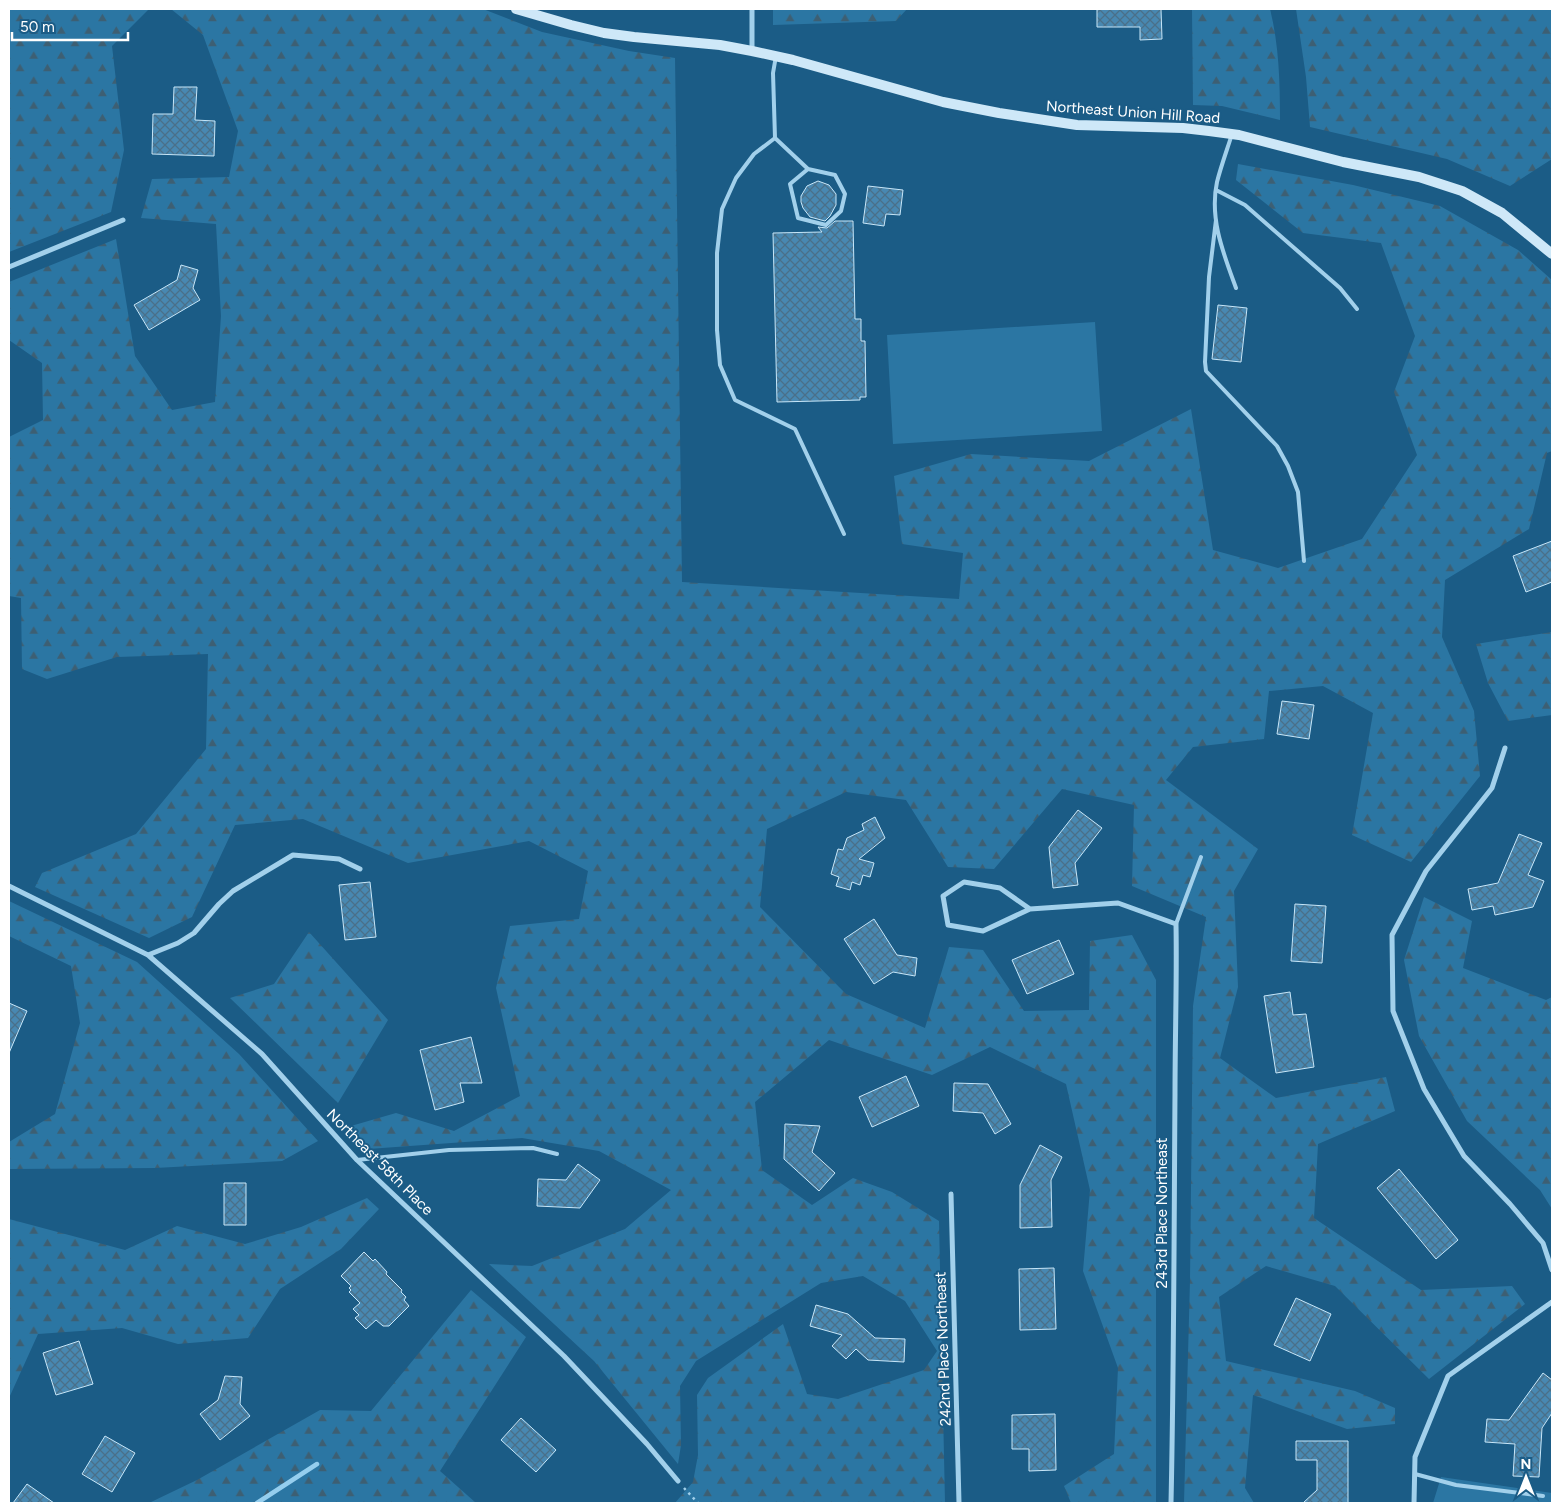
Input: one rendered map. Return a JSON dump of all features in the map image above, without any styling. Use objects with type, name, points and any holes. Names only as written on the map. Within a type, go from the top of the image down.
[{"type":"street","name":"Northeast Union Hill Road","points":[[516,9],[604,33],[720,45],[776,56],[943,102],[999,114],[1077,125],[1183,128],[1232,134],[1271,142],[1343,162],[1419,177],[1462,191],[1502,213],[1552,254]]},
{"type":"street","points":[[752,9],[752,51]]},
{"type":"street","points":[[9,267],[123,220]]},
{"type":"street","points":[[1505,748],[1492,788],[1426,871],[1392,935],[1393,1011],[1424,1089],[1464,1156],[1510,1204],[1543,1243],[1552,1270]]},
{"type":"street","points":[[148,955],[178,943],[194,933],[219,904],[233,892],[294,855],[339,859],[360,869]]},
{"type":"street","points":[[1030,909],[1000,888],[964,882],[943,896],[948,924],[983,931],[1030,909],[1118,903],[1176,924]]},
{"type":"street","name":"Northeast 58th Place","points":[[9,886],[148,955],[262,1054],[357,1160],[564,1356],[647,1444],[678,1481]]},
{"type":"street","name":"243rd Place Northeast","points":[[1172,1503],[1176,924]]},
{"type":"street","name":"242nd Place Northeast","points":[[951,1194],[959,1503]]},
{"type":"street","points":[[1414,1503],[1415,1457],[1448,1376],[1552,1302]]},
{"type":"lane","points":[[776,56],[773,74],[775,138],[808,169],[836,175],[845,194],[841,211],[826,225],[798,218],[790,184],[808,169]]},
{"type":"lane","points":[[1232,134],[1216,190],[1216,220],[1209,277],[1206,371],[1277,446],[1288,466],[1298,492],[1304,561]]},
{"type":"lane","points":[[775,138],[754,154],[736,178],[722,209],[717,254],[716,293],[720,365],[735,400],[795,429],[844,534]]},
{"type":"lane","points":[[1216,190],[1245,205],[1340,288],[1357,308]]},
{"type":"lane","points":[[1216,220],[1222,248],[1236,288]]},
{"type":"lane","points":[[1176,924],[1201,857]]},
{"type":"lane","points":[[357,1160],[449,1150],[533,1148],[557,1154]]},
{"type":"lane","points":[[1415,1474],[1456,1485],[1543,1496]]},
{"type":"path","points":[[678,1481],[698,1503]]},
{"type":"green space","points":[[9,9],[149,9],[112,46],[124,150],[111,212],[9,252]]},
{"type":"green space","points":[[171,9],[483,9],[542,32],[629,51],[675,58],[682,582],[959,599],[963,553],[902,544],[894,476],[971,454],[1089,461],[1191,409],[1213,550],[1278,568],[1362,539],[1417,455],[1394,392],[1415,336],[1381,243],[1303,233],[1236,180],[1238,164],[1353,185],[1440,206],[1518,250],[1552,280],[1552,451],[1547,453],[1529,529],[1445,580],[1442,637],[1474,711],[1480,776],[1411,862],[1352,835],[1373,713],[1323,686],[1269,691],[1264,739],[1193,747],[1166,780],[1258,849],[1234,891],[1238,987],[1220,1058],[1276,1098],[1386,1077],[1395,1111],[1318,1144],[1314,1218],[1421,1290],[1512,1286],[1525,1304],[1429,1379],[1335,1286],[1266,1266],[1219,1297],[1226,1361],[1355,1391],[1395,1408],[1395,1424],[1347,1429],[1253,1395],[1245,1488],[1254,1503],[1184,1503],[1190,1281],[1193,1006],[1206,917],[1132,886],[1134,805],[1062,789],[994,869],[948,867],[906,800],[846,792],[767,829],[760,907],[846,994],[925,1028],[949,947],[983,950],[1024,1011],[1089,1010],[1090,941],[1132,935],[1156,980],[1156,1503],[1071,1503],[1064,1486],[1114,1454],[1118,1368],[1083,1271],[1090,1190],[1066,1084],[990,1047],[932,1075],[829,1040],[755,1102],[762,1170],[812,1205],[853,1178],[892,1192],[939,1221],[945,1503],[675,1503],[693,1482],[698,1455],[697,1395],[708,1378],[783,1324],[807,1394],[838,1399],[924,1370],[937,1351],[905,1301],[863,1276],[821,1283],[696,1361],[680,1386],[681,1445],[678,1464],[594,1361],[489,1264],[532,1266],[625,1229],[671,1190],[599,1151],[522,1138],[368,1149],[351,1126],[396,1113],[454,1131],[520,1096],[496,988],[510,926],[579,919],[588,871],[529,841],[408,863],[303,819],[235,825],[192,917],[149,938],[35,887],[42,873],[136,834],[206,749],[208,654],[117,657],[47,679],[22,669],[21,598],[9,596],[9,437],[43,420],[42,363],[9,340],[9,282],[116,239],[135,356],[172,410],[215,402],[221,316],[216,224],[141,218],[152,179],[229,177],[238,131],[203,35]]},
{"type":"green space","points":[[773,9],[907,9],[896,21],[773,25]]},
{"type":"green space","points":[[1192,9],[1270,9],[1278,64],[1280,120],[1222,106],[1193,105]]},
{"type":"green space","points":[[1296,9],[1552,9],[1552,159],[1510,186],[1447,159],[1310,127],[1306,77]]},
{"type":"green space","points":[[1095,322],[1102,431],[893,444],[887,335]]},
{"type":"green space","points":[[1552,632],[1552,715],[1508,721],[1488,683],[1476,644]]},
{"type":"green space","points":[[1424,897],[1472,921],[1463,968],[1546,1000],[1552,997],[1552,1209],[1540,1190],[1467,1121],[1419,1036],[1404,960]]},
{"type":"green space","points":[[9,901],[137,962],[239,1054],[318,1141],[282,1161],[155,1168],[9,1169],[9,1142],[55,1114],[80,1023],[71,966],[9,936]]},
{"type":"green space","points":[[309,932],[388,1020],[338,1103],[230,998],[274,984]]},
{"type":"green space","points":[[367,1198],[379,1209],[341,1249],[280,1289],[248,1338],[178,1344],[122,1328],[38,1334],[9,1398],[9,1219],[125,1250],[177,1226],[245,1244],[301,1227]]},
{"type":"green space","points":[[471,1290],[526,1337],[440,1471],[476,1503],[149,1503],[197,1480],[320,1410],[371,1411]]},
{"type":"green space","points":[[1441,1477],[1552,1493],[1552,1503],[1433,1503]]},
{"type":"building","points":[[1097,9],[1161,9],[1162,39],[1140,40],[1140,27],[1097,27]]},
{"type":"building","points":[[174,87],[197,87],[195,120],[215,121],[214,156],[152,154],[153,114],[173,114]]},
{"type":"building","points":[[818,181],[829,185],[836,194],[836,205],[825,221],[810,217],[801,202],[801,196],[807,186]]},
{"type":"building","points":[[868,186],[903,190],[900,215],[886,214],[884,226],[863,223]]},
{"type":"building","points":[[835,221],[853,221],[855,319],[861,319],[861,341],[865,341],[866,397],[860,397],[860,400],[777,402],[773,233],[822,232],[818,227],[827,228]]},
{"type":"building","points":[[181,265],[198,270],[193,288],[200,300],[149,330],[134,305],[177,280]]},
{"type":"building","points":[[1218,305],[1247,308],[1241,362],[1212,359]]},
{"type":"building","points":[[1552,541],[1552,582],[1526,592],[1513,556]]},
{"type":"building","points":[[1282,701],[1314,705],[1309,739],[1277,734]]},
{"type":"building","points":[[1078,810],[1102,828],[1075,863],[1078,885],[1053,888],[1049,847]]},
{"type":"building","points":[[875,817],[885,838],[859,859],[874,863],[870,877],[863,875],[860,885],[852,882],[850,890],[836,886],[839,877],[831,874],[838,849],[843,850],[847,838],[864,830],[862,824]]},
{"type":"building","points":[[1519,834],[1542,843],[1528,875],[1544,881],[1533,907],[1495,915],[1493,906],[1472,910],[1468,889],[1498,883]]},
{"type":"building","points":[[370,882],[376,937],[345,940],[339,885]]},
{"type":"building","points":[[1295,904],[1326,906],[1322,963],[1291,961]]},
{"type":"building","points":[[874,919],[897,955],[917,958],[915,976],[893,972],[874,984],[844,939]]},
{"type":"building","points":[[1059,940],[1074,974],[1027,994],[1012,960]]},
{"type":"building","points":[[1290,992],[1293,1015],[1306,1014],[1314,1067],[1276,1073],[1264,996]]},
{"type":"building","points":[[9,1003],[27,1011],[9,1053]]},
{"type":"building","points":[[471,1037],[482,1083],[460,1083],[464,1102],[435,1110],[420,1050]]},
{"type":"building","points":[[906,1076],[919,1106],[872,1127],[859,1097]]},
{"type":"building","points":[[954,1083],[988,1084],[1011,1124],[995,1134],[983,1113],[953,1111]]},
{"type":"building","points":[[785,1124],[820,1126],[812,1152],[835,1173],[819,1191],[784,1159]]},
{"type":"building","points":[[1040,1145],[1062,1157],[1051,1180],[1052,1227],[1020,1228],[1020,1185]]},
{"type":"building","points":[[578,1164],[600,1180],[580,1208],[537,1206],[538,1179],[566,1180]]},
{"type":"building","points":[[1399,1169],[1458,1240],[1436,1259],[1377,1188]]},
{"type":"building","points":[[224,1183],[246,1183],[246,1225],[224,1225]]},
{"type":"building","points":[[364,1252],[373,1261],[375,1259],[406,1297],[404,1300],[409,1306],[389,1326],[383,1326],[376,1320],[366,1329],[355,1318],[359,1315],[353,1309],[360,1303],[349,1292],[351,1286],[341,1276]]},
{"type":"building","points":[[1054,1268],[1056,1329],[1020,1330],[1019,1269]]},
{"type":"building","points":[[1296,1298],[1331,1314],[1310,1361],[1274,1345]]},
{"type":"building","points":[[816,1305],[848,1314],[875,1338],[905,1339],[904,1362],[868,1360],[856,1349],[846,1359],[832,1346],[842,1335],[810,1326]]},
{"type":"building","points":[[79,1341],[93,1384],[56,1395],[43,1353]]},
{"type":"building","points":[[1543,1373],[1552,1380],[1552,1413],[1542,1428],[1539,1477],[1513,1476],[1515,1444],[1485,1442],[1487,1419],[1509,1420]]},
{"type":"building","points":[[225,1376],[242,1377],[240,1404],[250,1416],[220,1440],[200,1414],[218,1400]]},
{"type":"building","points":[[1055,1414],[1056,1470],[1029,1471],[1029,1449],[1012,1449],[1012,1415]]},
{"type":"building","points":[[521,1418],[556,1450],[536,1472],[501,1440]]},
{"type":"building","points":[[105,1436],[135,1453],[112,1492],[82,1474]]},
{"type":"building","points":[[1296,1441],[1348,1441],[1348,1503],[1303,1503],[1317,1490],[1317,1460],[1296,1460]]},
{"type":"building","points":[[27,1484],[54,1503],[13,1503]]},
{"type":"waterway","points":[[257,1503],[317,1464]]}]
